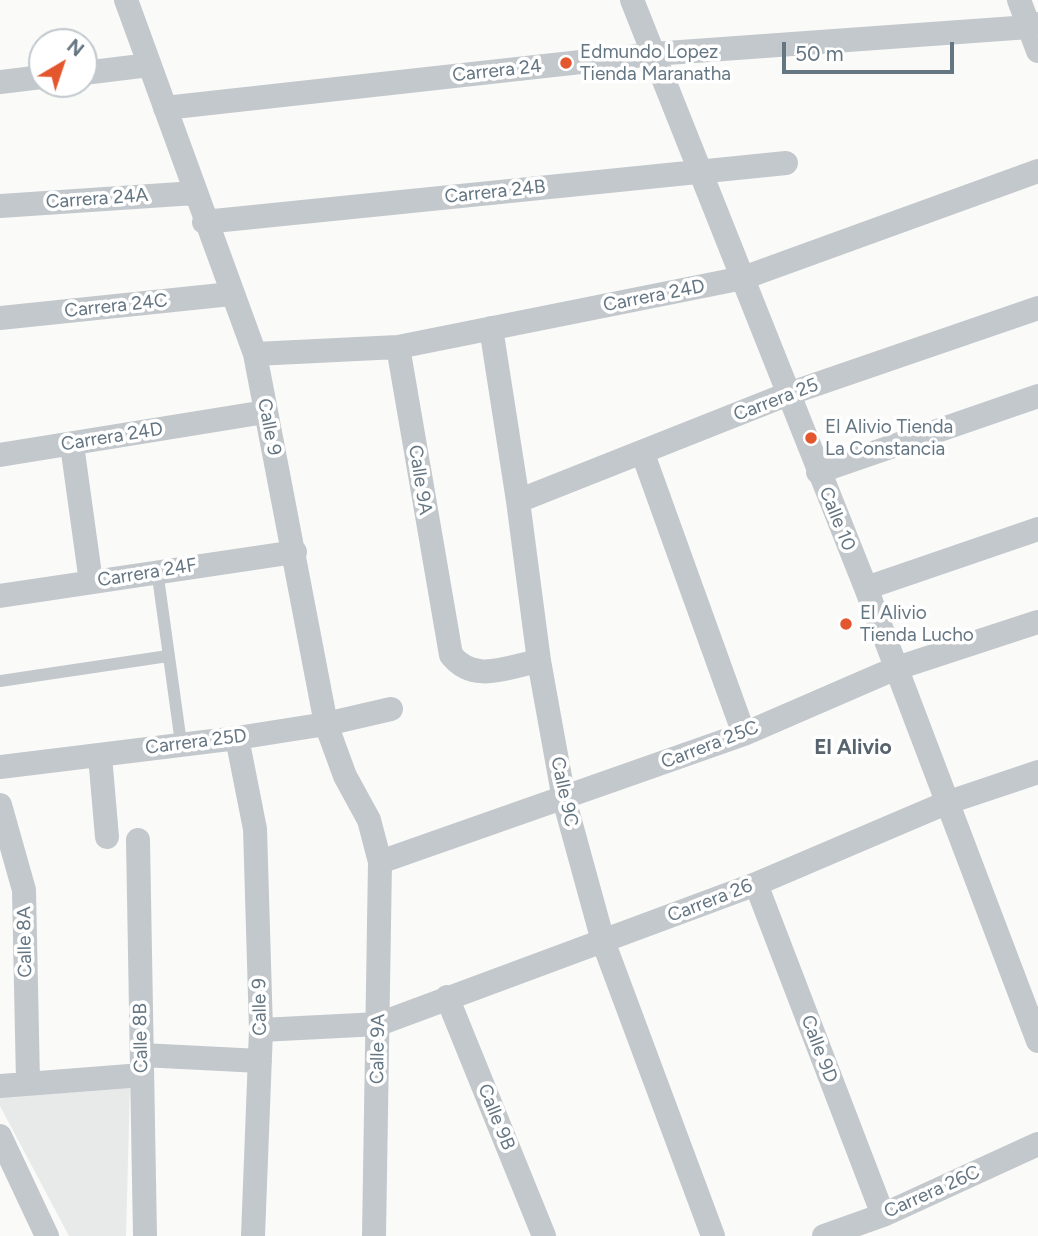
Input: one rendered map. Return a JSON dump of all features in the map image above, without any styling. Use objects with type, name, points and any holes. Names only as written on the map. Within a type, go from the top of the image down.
[{"type":"street","points":[[127,0],[135,0]]},
{"type":"street","name":"Calle 9","points":[[127,0],[204,222],[255,354],[326,724],[345,776],[369,820],[380,862]]},
{"type":"street","name":"Calle 10","points":[[632,0],[866,588],[894,669],[1038,1041]]},
{"type":"street","points":[[1019,0],[1033,26],[1038,51]]},
{"type":"street","name":"Carrera 24","points":[[165,108],[653,54],[1033,26]]},
{"type":"street","points":[[98,71],[149,65]]},
{"type":"street","points":[[0,82],[28,79]]},
{"type":"street","name":"Carrera 24B","points":[[204,222],[786,163]]},
{"type":"street","name":"Carrera 24D","points":[[255,354],[398,347],[743,278],[1038,171]]},
{"type":"street","name":"Carrera 24A","points":[[0,206],[195,193]]},
{"type":"street","name":"Carrera 24C","points":[[0,318],[231,294]]},
{"type":"street","name":"Carrera 25","points":[[518,501],[643,454],[788,394],[1038,308]]},
{"type":"street","name":"Calle 9C","points":[[491,328],[518,501],[538,661],[564,799],[603,941],[713,1236]]},
{"type":"street","name":"Calle 9A","points":[[398,347],[451,655],[465,670],[478,674],[538,661]]},
{"type":"street","points":[[818,472],[1038,396]]},
{"type":"street","name":"Carrera 24D","points":[[0,455],[265,412]]},
{"type":"street","points":[[72,445],[91,582]]},
{"type":"street","points":[[643,454],[744,734]]},
{"type":"street","points":[[866,588],[1038,529]]},
{"type":"street","name":"Carrera 24F","points":[[0,596],[156,570],[295,552]]},
{"type":"street","name":"Carrera 25C","points":[[380,862],[744,734],[894,669],[1038,622]]},
{"type":"street","name":"Carrera 25D","points":[[0,767],[237,738],[326,724],[391,709]]},
{"type":"street","name":"Calle 9","points":[[237,738],[255,829],[261,1030],[253,1236]]},
{"type":"street","points":[[100,756],[107,837]]},
{"type":"street","name":"Carrera 26","points":[[379,1024],[756,884],[946,803],[1038,772]]},
{"type":"street","name":"Calle 8A","points":[[0,805],[23,890],[28,1082]]},
{"type":"street","name":"Calle 8B","points":[[138,840],[145,1236]]},
{"type":"street","name":"Calle 9A","points":[[374,1236],[380,862]]},
{"type":"street","name":"Calle 9D","points":[[756,884],[883,1215]]},
{"type":"street","name":"Calle 9B","points":[[447,997],[544,1236]]},
{"type":"street","points":[[261,1030],[379,1024]]},
{"type":"street","points":[[0,1086],[142,1065],[260,1060]]},
{"type":"street","points":[[0,1136],[47,1236]]},
{"type":"street","name":"Carrera 26C","points":[[824,1236],[883,1215],[1038,1144]]},
{"type":"lane","points":[[156,570],[181,743]]},
{"type":"lane","points":[[0,681],[169,656]]},
{"type":"shaded area","points":[[130,1085],[126,1236],[69,1236],[0,1106],[0,1096]]},
{"type":"place","name":"Edmundo Lopez Tienda Maranatha","points":[[566,63]]},
{"type":"place","name":"El Alivio Tienda La Constancia","points":[[811,438]]},
{"type":"place","name":"El Alivio Tienda Lucho","points":[[846,624]]},
{"type":"district","name":"El Alivio","points":[[853,748]]}]
